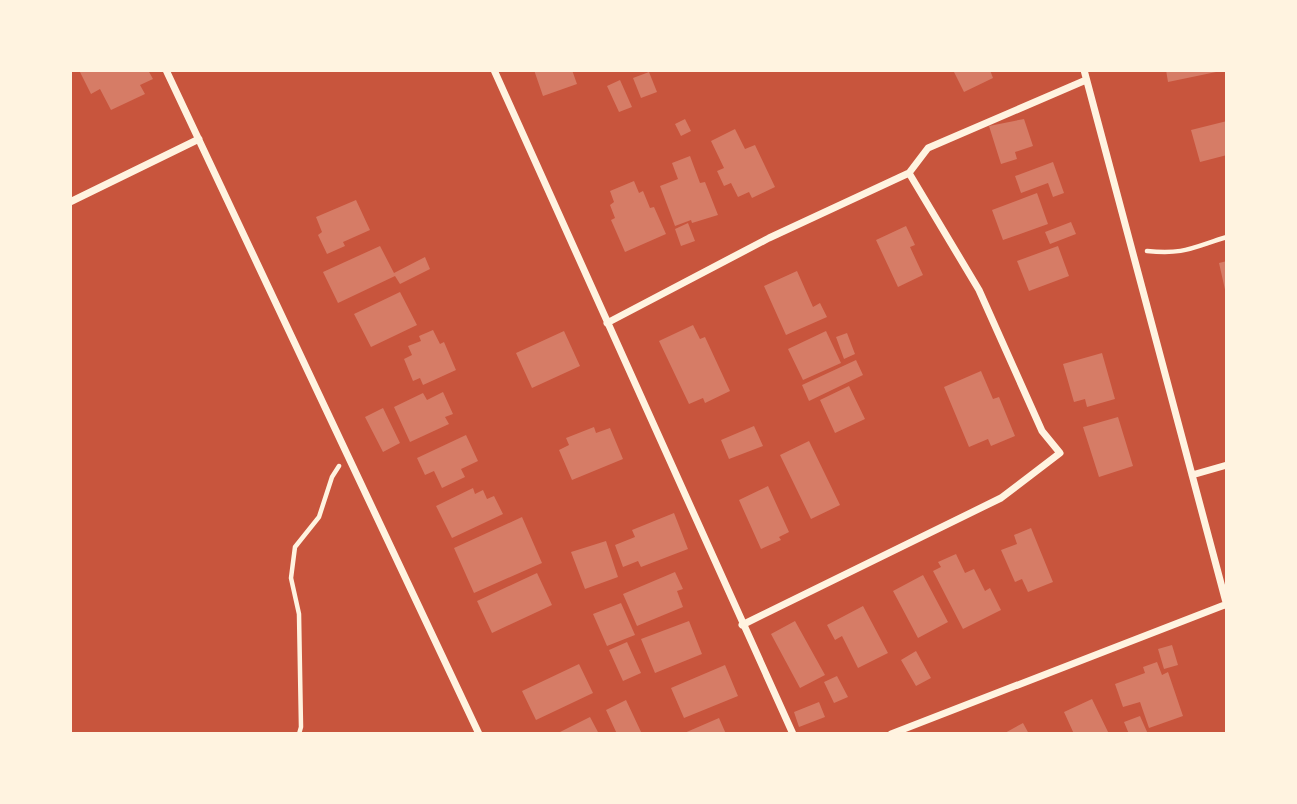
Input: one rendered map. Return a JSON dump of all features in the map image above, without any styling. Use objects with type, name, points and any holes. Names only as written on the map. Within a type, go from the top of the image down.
[{"type":"street","points":[[166,70],[479,734]]},
{"type":"street","points":[[494,70],[793,734]]},
{"type":"street","points":[[891,734],[1227,605],[1084,70]]},
{"type":"street","points":[[607,323],[769,238],[909,173],[928,148],[1086,80]]},
{"type":"street","points":[[70,202],[199,139]]},
{"type":"street","points":[[742,625],[1001,498],[1060,453],[1042,431],[979,290],[909,173]]},
{"type":"street","points":[[1192,475],[1227,465]]},
{"type":"path","points":[[1132,250],[1172,254],[1197,249],[1227,237]]},
{"type":"path","points":[[299,734],[299,614],[291,578],[295,547],[319,517],[336,469],[349,459]]},
{"type":"building","points":[[79,70],[148,70],[153,79],[140,85],[145,94],[111,110],[100,89],[91,94]]},
{"type":"building","points":[[534,70],[572,70],[577,84],[543,96]]},
{"type":"building","points":[[953,70],[990,70],[993,78],[964,92]]},
{"type":"building","points":[[1166,70],[1221,70],[1221,71],[1168,82]]},
{"type":"building","points":[[649,72],[657,92],[641,98],[633,78]]},
{"type":"building","points":[[620,80],[632,107],[619,112],[607,86]]},
{"type":"building","points":[[685,119],[691,131],[681,136],[675,124]]},
{"type":"building","points":[[1024,119],[1033,146],[1015,152],[1017,159],[1001,164],[989,126]]},
{"type":"building","points":[[1227,121],[1227,155],[1200,162],[1191,130]]},
{"type":"building","points":[[735,129],[745,149],[755,145],[775,187],[752,198],[749,192],[738,197],[731,183],[724,186],[717,171],[724,168],[711,141]]},
{"type":"building","points":[[690,156],[700,183],[705,182],[718,215],[675,226],[660,186],[678,179],[672,163]]},
{"type":"building","points":[[1053,162],[1064,193],[1053,197],[1048,183],[1021,193],[1015,176]]},
{"type":"building","points":[[634,181],[639,193],[643,191],[650,208],[654,207],[666,234],[625,252],[611,220],[615,218],[610,205],[614,202],[610,191]]},
{"type":"building","points":[[1037,193],[1048,224],[1003,240],[992,210]]},
{"type":"building","points":[[356,200],[370,230],[343,242],[345,246],[327,254],[318,235],[322,232],[316,217]]},
{"type":"building","points":[[1071,222],[1076,234],[1050,244],[1045,232]]},
{"type":"building","points":[[688,223],[695,241],[681,246],[675,229]]},
{"type":"building","points":[[906,226],[915,245],[910,247],[923,275],[898,287],[876,240]]},
{"type":"building","points":[[380,246],[394,273],[425,257],[430,269],[400,284],[395,276],[338,303],[323,272]]},
{"type":"building","points":[[1058,246],[1069,276],[1029,291],[1017,261]]},
{"type":"building","points":[[1227,261],[1227,294],[1226,294],[1219,263]]},
{"type":"building","points":[[797,271],[813,307],[820,303],[827,317],[786,335],[764,286]]},
{"type":"building","points":[[400,292],[417,325],[371,347],[354,314]]},
{"type":"building","points":[[693,325],[700,339],[705,337],[730,391],[705,403],[703,398],[689,404],[659,341]]},
{"type":"building","points":[[433,330],[440,344],[444,342],[456,370],[423,385],[420,378],[413,381],[404,359],[412,355],[408,346],[421,341],[419,336]]},
{"type":"building","points":[[564,331],[580,366],[532,388],[516,353]]},
{"type":"building","points":[[826,331],[841,363],[803,380],[788,349]]},
{"type":"building","points":[[847,333],[855,354],[844,359],[836,337]]},
{"type":"building","points":[[1102,353],[1115,399],[1087,407],[1085,399],[1074,402],[1063,364]]},
{"type":"building","points":[[856,360],[863,375],[809,401],[802,385]]},
{"type":"building","points":[[981,371],[993,399],[999,397],[1015,436],[991,446],[988,439],[969,447],[944,387]]},
{"type":"building","points":[[849,386],[865,419],[835,433],[820,400]]},
{"type":"building","points":[[443,392],[453,414],[445,417],[449,424],[410,442],[394,407],[423,393],[427,400]]},
{"type":"building","points":[[383,408],[400,443],[383,452],[365,417]]},
{"type":"building","points":[[1118,417],[1133,466],[1099,477],[1083,427]]},
{"type":"building","points":[[754,426],[763,446],[729,459],[721,440]]},
{"type":"building","points":[[594,427],[596,433],[610,428],[623,459],[572,480],[559,450],[569,445],[566,438]]},
{"type":"building","points":[[466,435],[478,461],[461,469],[465,477],[442,488],[434,471],[425,475],[417,458]]},
{"type":"building","points":[[809,441],[840,505],[811,519],[780,455]]},
{"type":"building","points":[[768,486],[789,532],[779,537],[781,540],[761,549],[739,500]]},
{"type":"building","points":[[473,488],[475,494],[483,490],[487,499],[494,496],[503,514],[452,538],[436,506]]},
{"type":"building","points":[[674,513],[688,549],[641,567],[638,561],[623,567],[615,545],[635,537],[632,530]]},
{"type":"building","points":[[522,517],[542,563],[474,593],[454,548]]},
{"type":"building","points":[[1031,528],[1053,582],[1028,592],[1022,579],[1015,582],[1001,550],[1017,544],[1014,535]]},
{"type":"building","points":[[606,541],[618,577],[585,589],[571,552]]},
{"type":"building","points":[[956,554],[965,573],[974,569],[985,591],[990,588],[1001,610],[963,629],[933,571],[941,567],[938,562]]},
{"type":"building","points":[[675,572],[683,589],[677,591],[683,607],[637,626],[623,594]]},
{"type":"building","points":[[537,573],[552,605],[492,633],[477,601]]},
{"type":"building","points":[[923,575],[948,622],[918,638],[893,591]]},
{"type":"building","points":[[621,603],[635,635],[607,646],[593,614]]},
{"type":"building","points":[[863,606],[888,653],[858,668],[842,636],[835,640],[827,625]]},
{"type":"building","points":[[689,621],[702,654],[655,673],[641,639]]},
{"type":"building","points":[[795,621],[825,675],[800,688],[771,634]]},
{"type":"building","points":[[627,642],[641,673],[623,681],[609,650]]},
{"type":"building","points":[[1172,645],[1178,665],[1164,669],[1158,649]]},
{"type":"building","points":[[916,651],[931,678],[916,686],[901,660]]},
{"type":"building","points":[[1157,662],[1162,675],[1168,672],[1183,716],[1149,728],[1140,702],[1123,707],[1115,684],[1145,673],[1143,667]]},
{"type":"building","points":[[579,664],[593,693],[536,720],[522,691]]},
{"type":"building","points":[[725,665],[738,696],[684,718],[671,688]]},
{"type":"building","points":[[837,676],[848,697],[834,703],[824,682]]},
{"type":"building","points":[[1092,699],[1109,734],[1074,734],[1064,712]]},
{"type":"building","points":[[626,700],[642,734],[617,734],[606,710]]},
{"type":"building","points":[[819,702],[825,717],[799,727],[794,712]]},
{"type":"building","points":[[1140,716],[1148,734],[1129,734],[1124,722]]},
{"type":"building","points":[[590,717],[599,734],[556,734]]},
{"type":"building","points":[[719,718],[726,734],[682,734]]},
{"type":"building","points":[[1023,723],[1029,734],[1003,734]]}]
